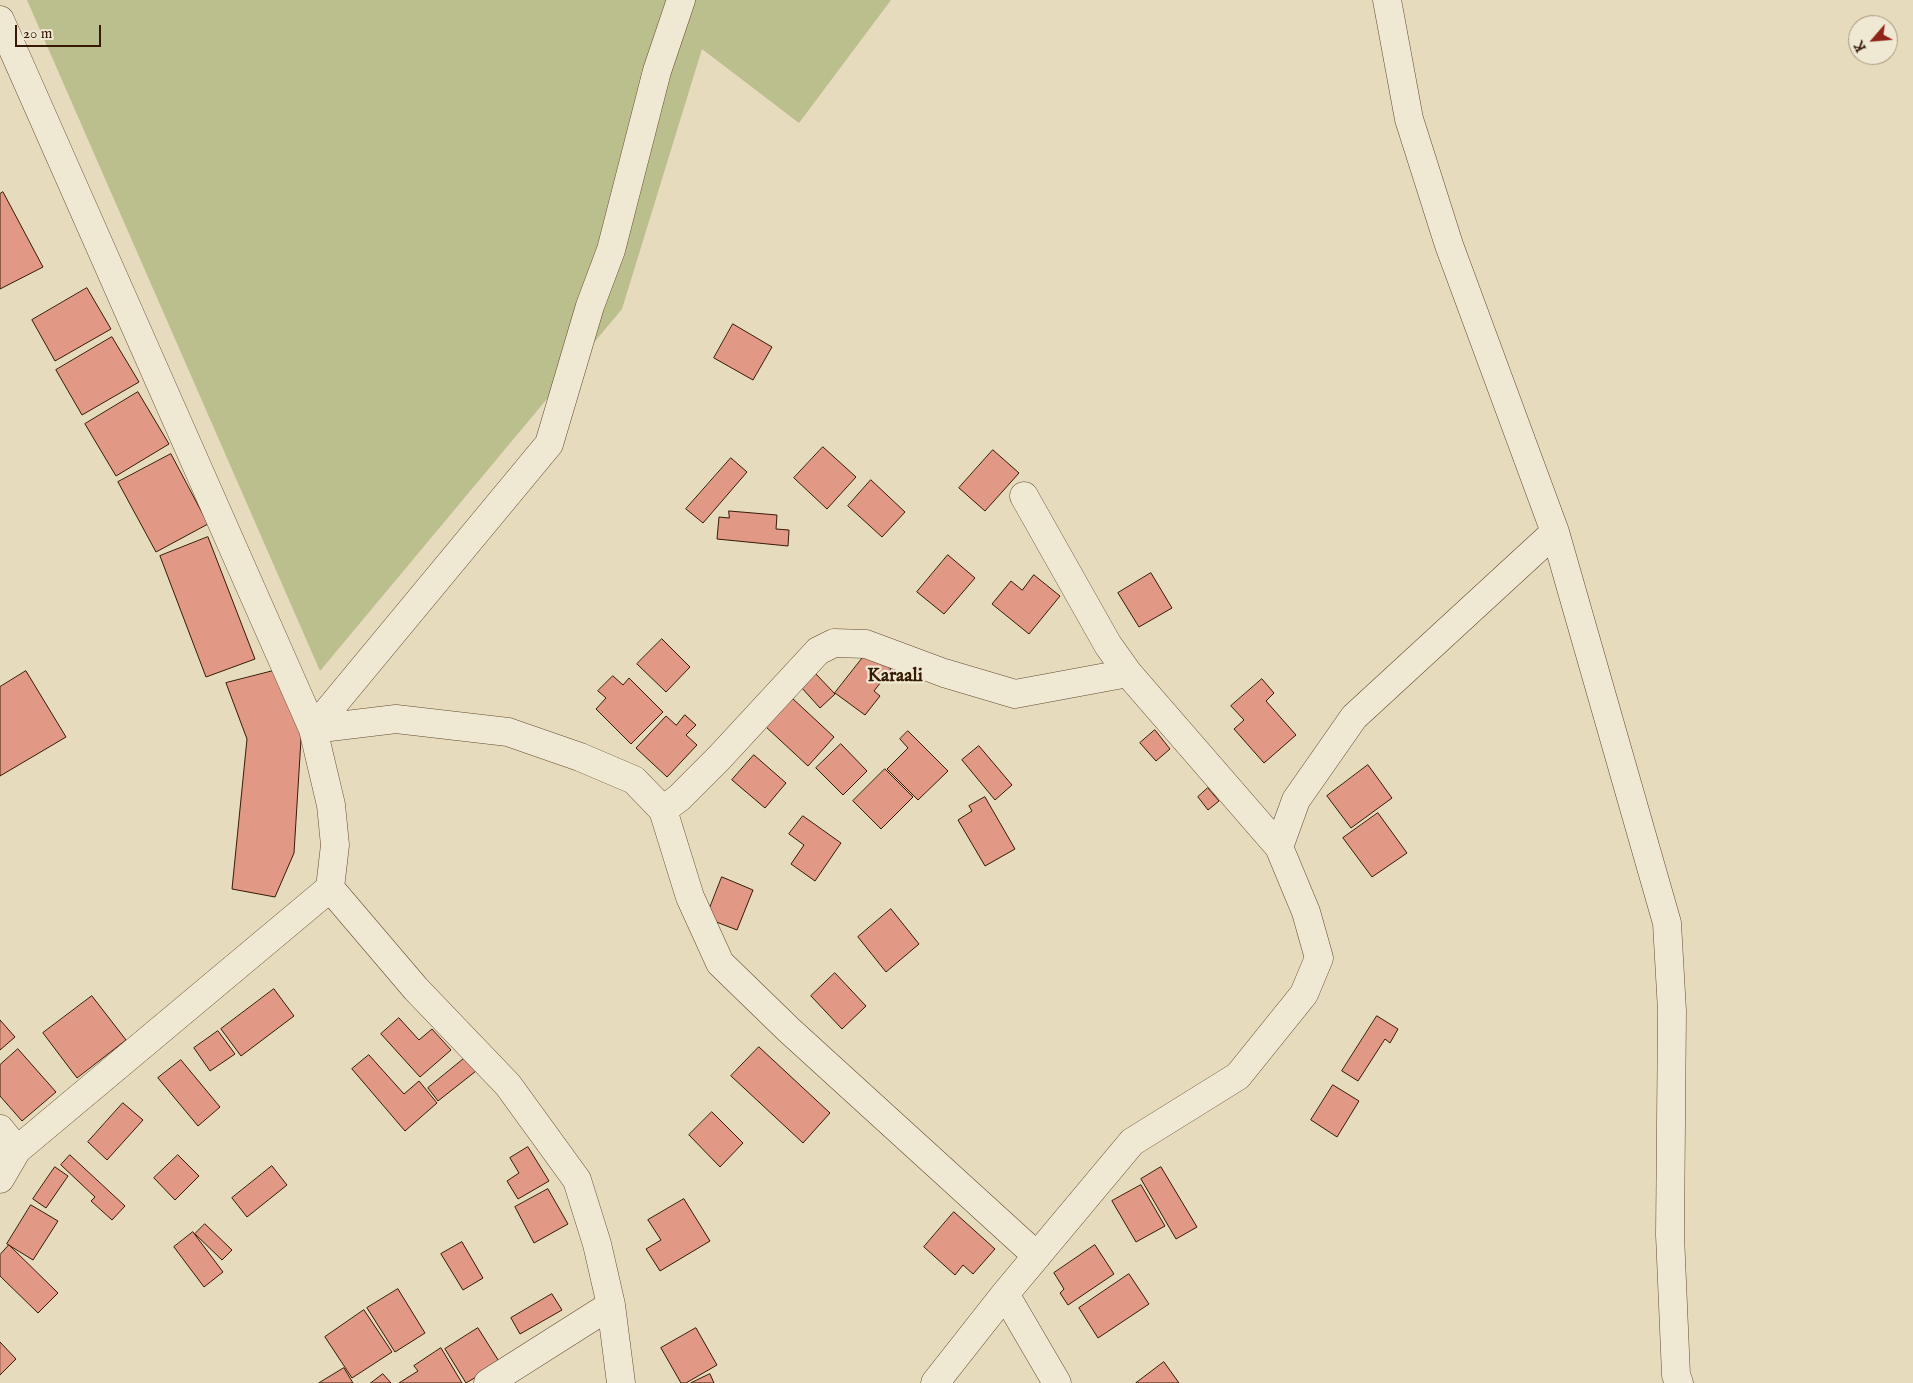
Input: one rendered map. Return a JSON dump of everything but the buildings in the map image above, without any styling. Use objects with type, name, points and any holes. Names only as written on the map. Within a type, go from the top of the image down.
[{"type":"street","points":[[313,729],[548,444],[590,306],[611,250],[657,71],[681,0]]},
{"type":"street","points":[[1388,0],[1409,119],[1449,245],[1555,532],[1667,923],[1672,1011],[1670,1235],[1676,1374],[1679,1383]]},
{"type":"street","points":[[0,20],[313,729],[331,805],[335,845],[330,888],[17,1150],[0,1179]]},
{"type":"street","points":[[935,1383],[1005,1294],[1132,1142],[1238,1076],[1304,994],[1320,958],[1306,912],[1279,847],[1128,673],[1108,645],[1024,496]]},
{"type":"street","points":[[1279,847],[1296,800],[1354,717],[1555,532]]},
{"type":"street","points":[[663,810],[679,798],[719,758],[818,651],[834,643],[866,644],[944,672],[1015,694],[1128,673]]},
{"type":"street","points":[[313,729],[396,719],[508,732],[580,757],[634,780],[663,810],[690,897],[720,963],[789,1030],[1037,1256]]},
{"type":"street","points":[[330,888],[416,989],[508,1085],[577,1180],[596,1244],[611,1305],[621,1383]]},
{"type":"street","points":[[0,1129],[17,1150]]},
{"type":"street","points":[[1005,1294],[1057,1383]]},
{"type":"street","points":[[488,1383],[611,1305]]},
{"type":"green space","points":[[27,0],[891,0],[799,123],[702,49],[622,309],[320,671]]},
{"type":"district","name":"Karaali","points":[[895,677]]}]
